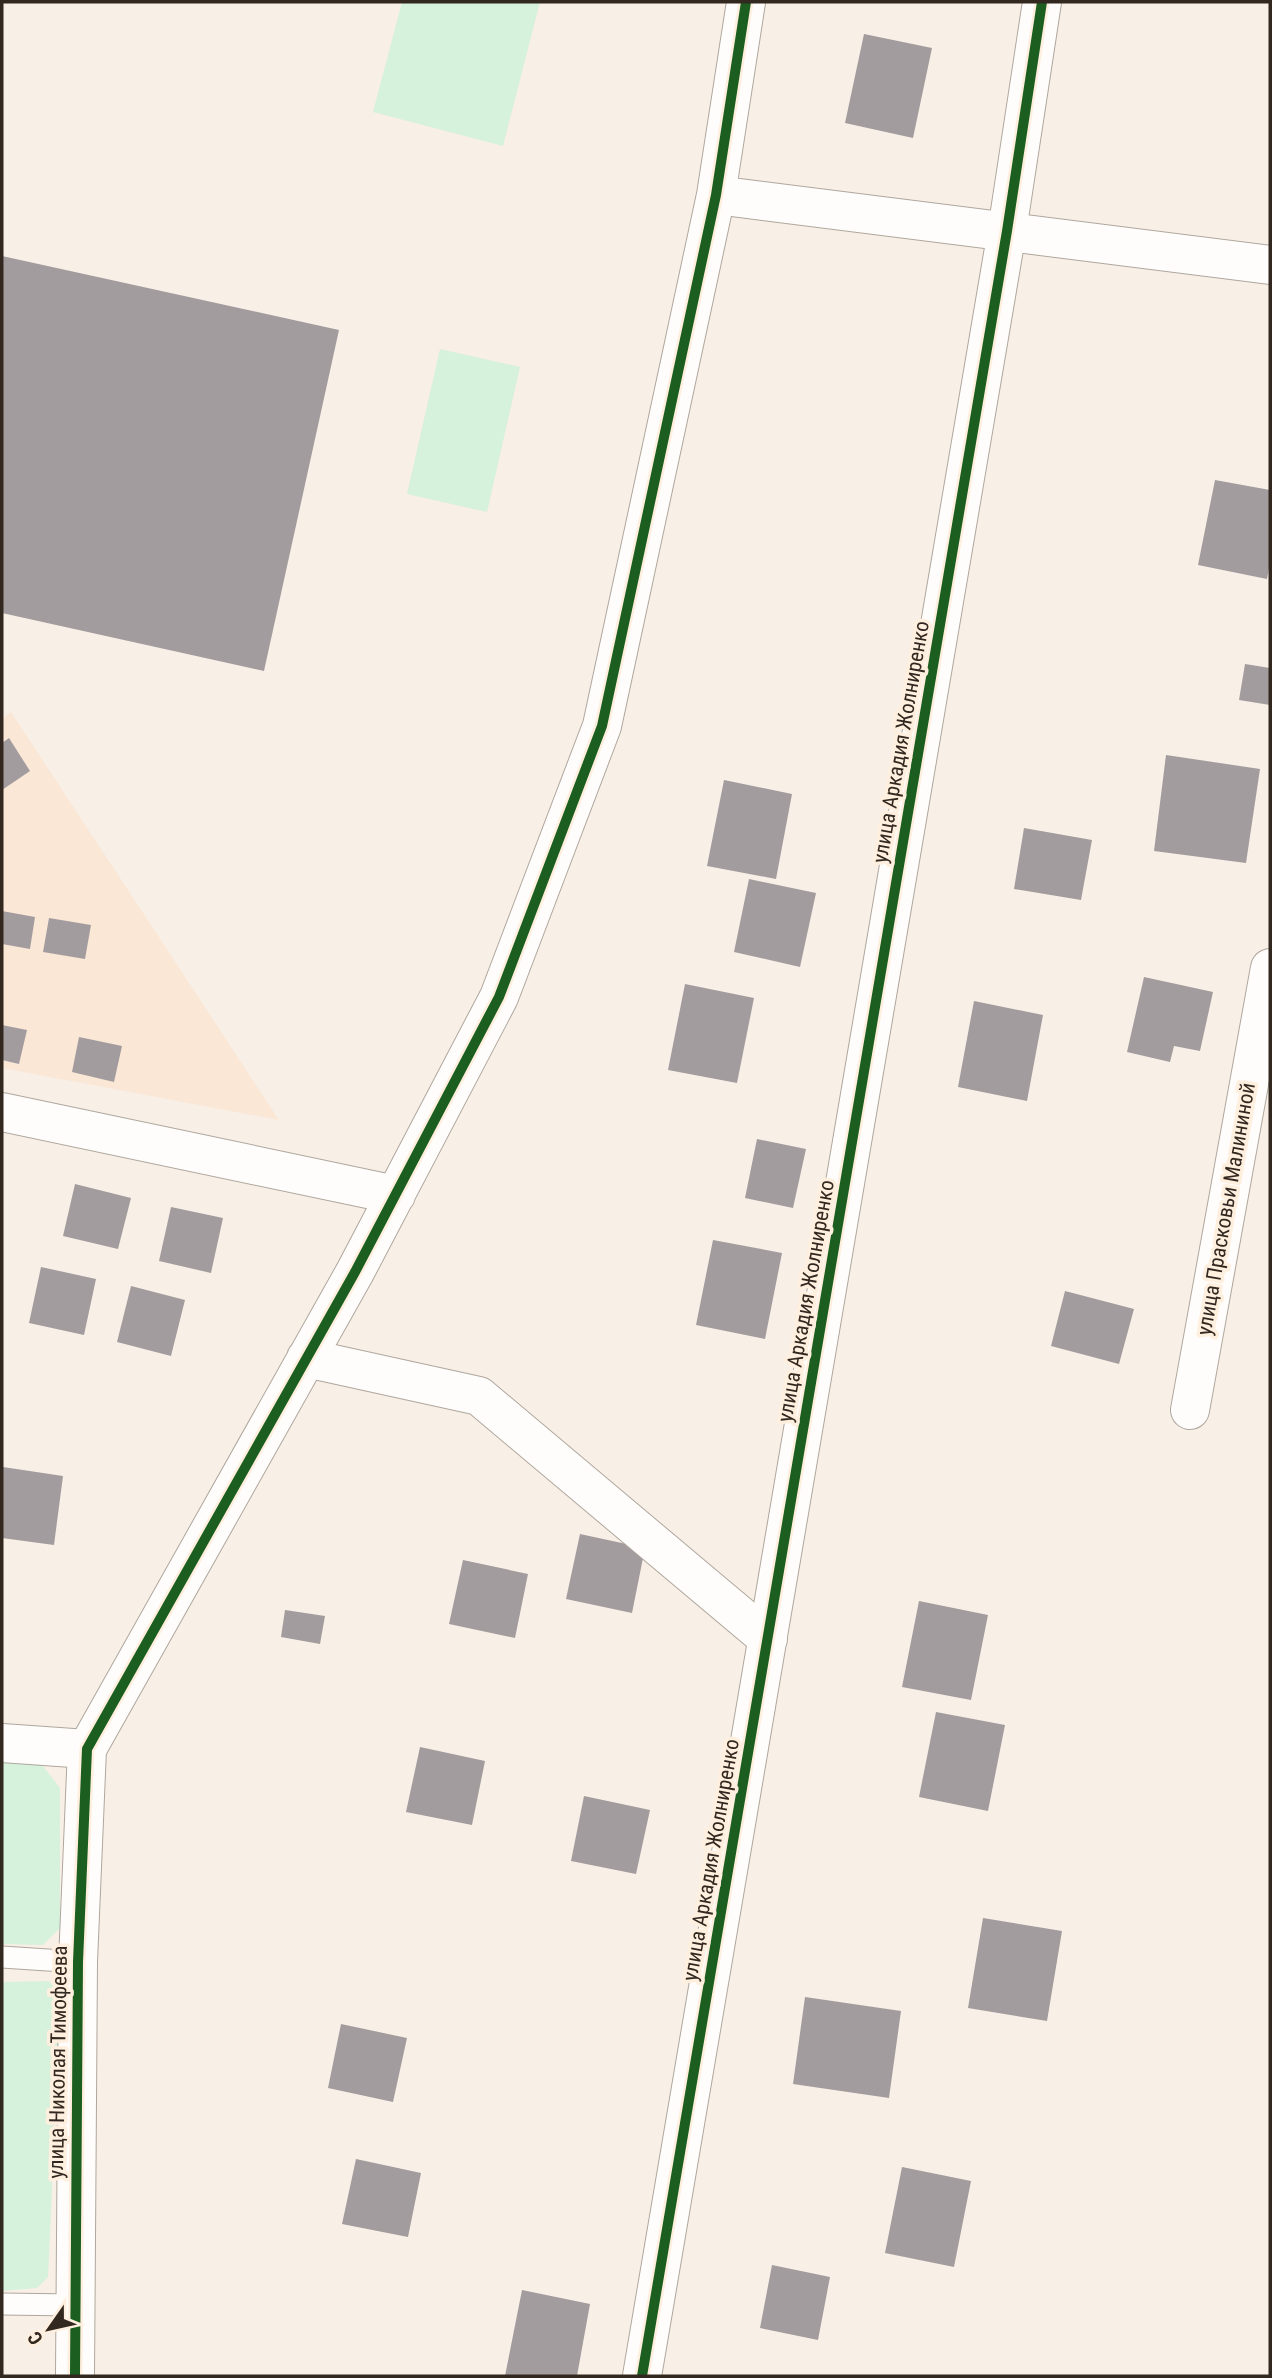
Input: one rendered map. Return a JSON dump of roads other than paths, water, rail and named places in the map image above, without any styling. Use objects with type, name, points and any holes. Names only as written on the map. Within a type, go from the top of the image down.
[{"type":"street","points":[[2,1743],[87,1749],[396,1195],[499,996],[602,726],[716,195],[746,2]]},
{"type":"street","name":"улица Аркадия Жолниренко","points":[[642,2376],[1007,231],[1042,2]]},
{"type":"street","points":[[716,195],[1270,265]]},
{"type":"street","name":"улица Прасковьи Малининой","points":[[1190,1409],[1270,968]]},
{"type":"street","points":[[2,1112],[396,1195]]},
{"type":"street","points":[[306,1358],[479,1396],[768,1639]]},
{"type":"street","name":"улица Николая Тимофеева","points":[[75,2376],[78,1962],[87,1749]]},
{"type":"lane","points":[[2,1957],[78,1962]]},
{"type":"lane","points":[[2,2304],[75,2305]]}]
